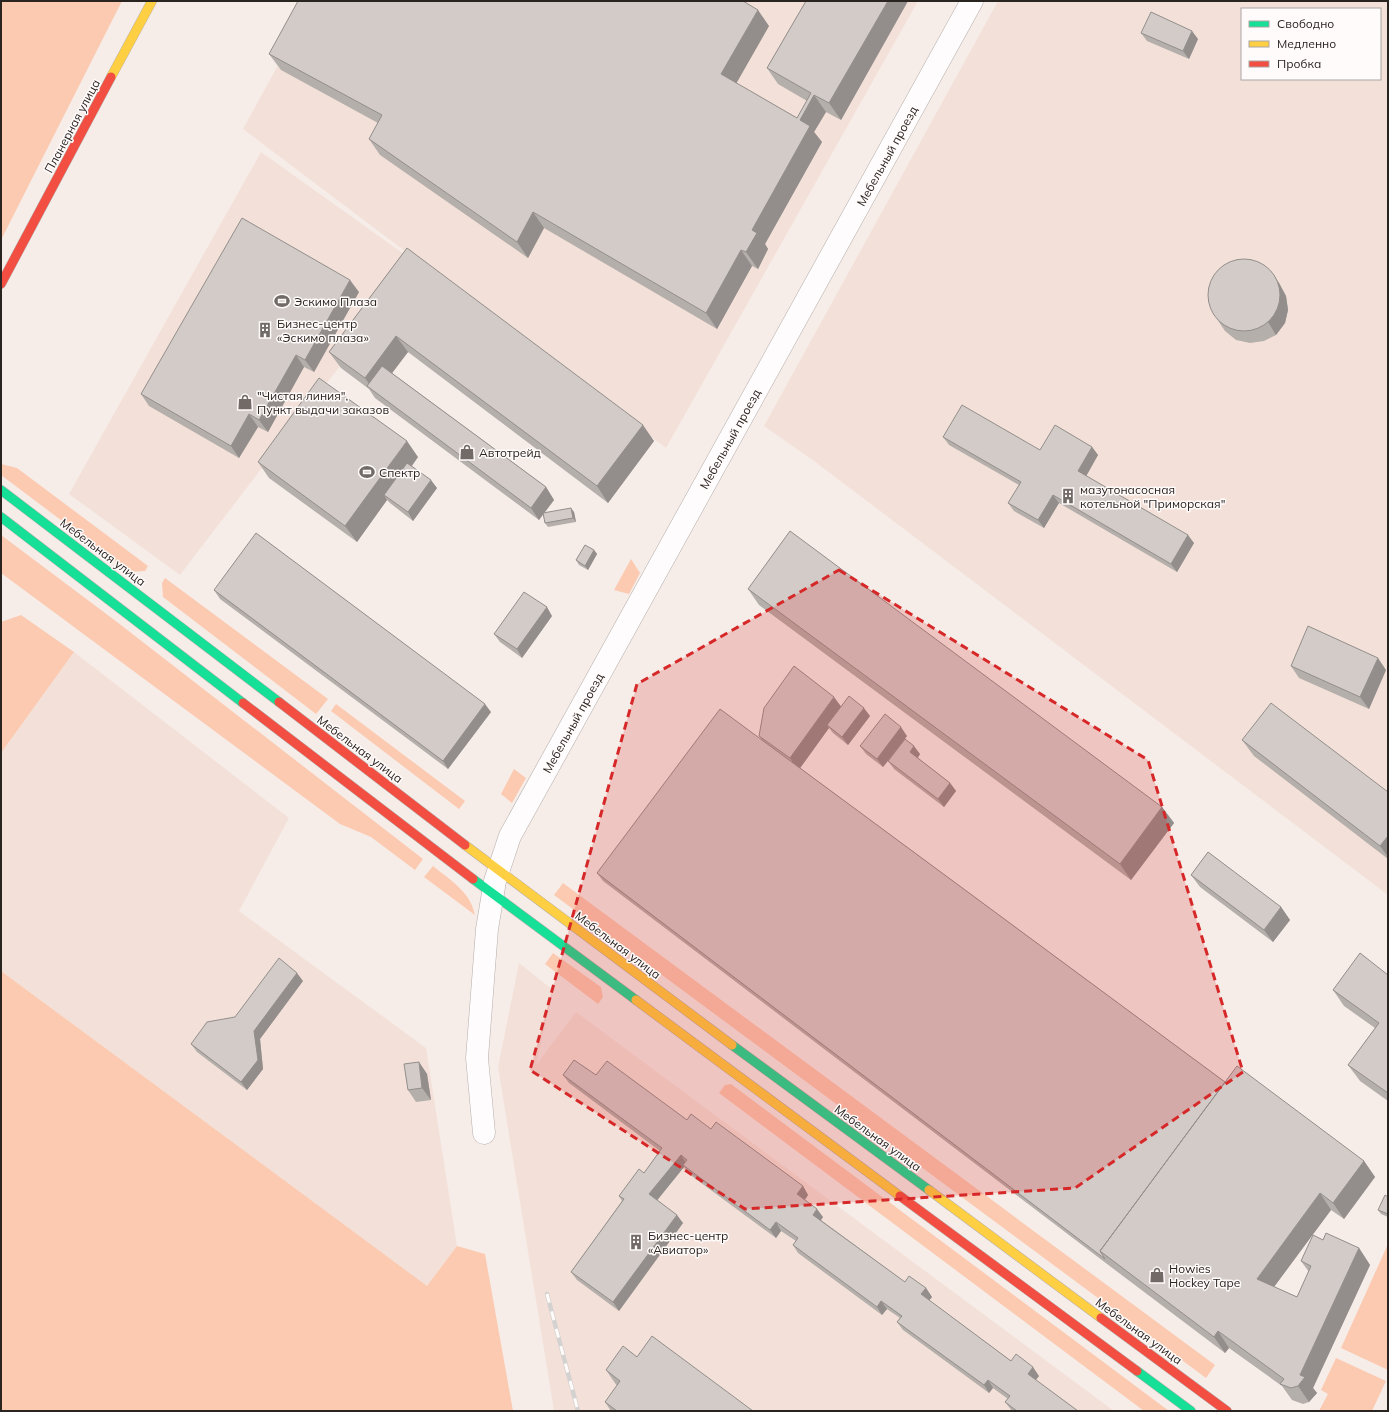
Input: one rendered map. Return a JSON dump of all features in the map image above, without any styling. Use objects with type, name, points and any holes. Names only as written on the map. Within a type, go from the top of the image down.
[{"type":"street","name":"Планерная улица","points":[[1,284],[152,1]]},
{"type":"street","name":"Мебельный проезд","points":[[484,1133],[477,1058],[488,929],[496,882],[510,836],[972,1]]},
{"type":"street","name":"Мебельная улица","points":[[1,490],[496,882],[719,1036],[1227,1411]]},
{"type":"street","name":"Мебельная улица","points":[[1,517],[496,882],[1191,1411]]},
{"type":"highlighted area","points":[[839,570],[1148,760],[1243,1072],[1075,1188],[745,1209],[530,1070],[637,684]]},
{"type":"shaded area","points":[[1,1],[122,1],[1,240]]},
{"type":"shaded area","points":[[313,1],[918,1],[666,448],[243,129]]},
{"type":"shaded area","points":[[998,1],[1388,1],[1388,895],[814,461],[764,426]]},
{"type":"shaded area","points":[[261,152],[418,264],[180,575],[69,494]]},
{"type":"shaded area","points":[[1,464],[17,468],[148,566],[145,571],[130,572],[1,475]]},
{"type":"shaded area","points":[[1,535],[117,622],[423,859],[415,870],[371,837],[340,824],[1,573]]},
{"type":"shaded area","points":[[631,559],[640,573],[629,594],[614,590]]},
{"type":"shaded area","points":[[165,578],[328,699],[316,714],[163,597],[162,583]]},
{"type":"shaded area","points":[[21,615],[74,652],[1,753],[1,622]]},
{"type":"shaded area","points":[[74,652],[289,818],[239,911],[426,1048],[457,1246],[427,1287],[1,971],[1,753]]},
{"type":"shaded area","points":[[336,704],[465,801],[459,809],[331,711]]},
{"type":"shaded area","points":[[514,769],[526,778],[512,803],[501,794]]},
{"type":"shaded area","points":[[433,866],[459,887],[469,899],[475,915],[424,877]]},
{"type":"shaded area","points":[[563,883],[1215,1365],[1206,1378],[554,895]]},
{"type":"shaded area","points":[[553,953],[601,987],[603,997],[598,1004],[545,964]]},
{"type":"shaded area","name":"Бизнес-центр «Авиатор»","points":[[519,963],[553,990],[536,1065],[576,1012],[1114,1411],[554,1411],[498,1067]]},
{"type":"shaded area","points":[[1,971],[427,1286],[457,1246],[485,1254],[513,1411],[1,1411]]},
{"type":"shaded area","points":[[731,1084],[1169,1411],[1144,1411],[719,1093],[725,1085]]},
{"type":"shaded area","points":[[1388,1244],[1388,1370],[1341,1348]]},
{"type":"shaded area","points":[[1336,1358],[1386,1381],[1372,1411],[1319,1411],[1328,1394],[1321,1390]]},
{"type":"building","points":[[298,1],[743,1],[758,10],[721,74],[797,118],[811,93],[767,68],[806,1],[888,1],[829,103],[814,95],[800,120],[810,126],[752,230],[757,233],[746,252],[741,250],[706,313],[533,212],[517,242],[369,139],[382,115],[269,54]]},
{"type":"building","points":[[1151,12],[1192,31],[1183,51],[1141,33]]},
{"type":"building","name":"Бизнес-центр «Эскимо плаза»","points":[[242,218],[350,280],[305,360],[296,355],[259,420],[249,414],[231,446],[141,394]]},
{"type":"building","points":[[407,248],[643,425],[597,486],[396,336],[365,378],[329,352]]},
{"type":"building","points":[[1244,259],[1264,265],[1274,275],[1280,295],[1274,315],[1264,325],[1244,331],[1224,325],[1214,315],[1208,295],[1214,275],[1224,265]]},
{"type":"building","points":[[382,366],[546,487],[531,508],[367,386]]},
{"type":"building","points":[[319,378],[407,441],[345,526],[258,462]]},
{"type":"building","name":"мазутонасосная котельной \"Приморская\"","points":[[962,405],[1040,450],[1055,425],[1092,447],[1078,471],[1188,535],[1171,564],[1053,495],[1038,520],[1008,503],[1021,482],[943,437]]},
{"type":"building","points":[[407,463],[431,480],[408,512],[384,495]]},
{"type":"building","points":[[571,508],[573,518],[545,523],[543,513]]},
{"type":"building","points":[[790,531],[1162,807],[1120,864],[748,589]]},
{"type":"building","points":[[256,533],[485,704],[443,761],[214,590]]},
{"type":"building","points":[[585,545],[594,550],[585,566],[576,560]]},
{"type":"building","points":[[524,592],[547,607],[517,649],[494,634]]},
{"type":"building","points":[[1308,626],[1378,658],[1360,697],[1291,666]]},
{"type":"building","points":[[794,666],[834,697],[790,758],[759,736],[764,708]]},
{"type":"building","points":[[849,696],[864,708],[842,737],[827,725]]},
{"type":"building","points":[[1271,703],[1388,792],[1388,836],[1380,846],[1242,740]]},
{"type":"building","points":[[720,709],[1225,1082],[1100,1251],[1105,1259],[597,873]]},
{"type":"building","points":[[885,714],[901,727],[877,759],[860,746]]},
{"type":"building","points":[[905,739],[914,746],[910,752],[950,783],[938,799],[888,761]]},
{"type":"building","points":[[1208,852],[1281,907],[1264,930],[1191,875]]},
{"type":"building","points":[[1360,953],[1388,975],[1388,1093],[1348,1065],[1379,1023],[1333,990]]},
{"type":"building","points":[[279,958],[297,973],[254,1031],[258,1060],[241,1082],[191,1044],[207,1022],[235,1017]]},
{"type":"building","name":"Бизнес-центр «Авиатор»","points":[[574,1060],[596,1075],[607,1061],[687,1120],[691,1114],[711,1129],[716,1122],[803,1186],[797,1194],[817,1209],[813,1215],[905,1282],[909,1276],[926,1288],[921,1294],[1011,1361],[1016,1354],[1033,1367],[1028,1374],[1078,1411],[1017,1411],[1005,1402],[1010,1396],[988,1380],[984,1385],[897,1322],[902,1316],[881,1301],[877,1307],[793,1245],[798,1238],[776,1222],[770,1230],[683,1165],[687,1160],[681,1155],[649,1194],[677,1215],[613,1302],[571,1272],[624,1199],[619,1196],[639,1169],[644,1173],[662,1148],[563,1075]]},
{"type":"building","points":[[419,1062],[422,1088],[408,1090],[404,1064]]},
{"type":"building","points":[[1237,1066],[1364,1161],[1333,1203],[1320,1193],[1257,1279],[1297,1297],[1311,1266],[1301,1261],[1313,1235],[1323,1240],[1326,1233],[1359,1248],[1300,1375],[1305,1377],[1298,1386],[1291,1388],[1280,1384],[1284,1379],[1218,1331],[1214,1337],[1100,1251]]},
{"type":"building","points":[[1385,1195],[1388,1197],[1388,1214],[1378,1210]]},
{"type":"building","points":[[652,1336],[753,1411],[617,1411],[605,1402],[620,1381],[606,1370],[623,1346],[637,1357]]},
{"type":"railway","points":[[547,1294],[578,1411]]},
{"type":"traffic: fast","points":[[1,490],[279,702]]},
{"type":"traffic: fast","points":[[1,517],[243,703]]},
{"type":"traffic: fast","points":[[473,879],[636,1000]]},
{"type":"traffic: fast","points":[[732,1045],[929,1190]]},
{"type":"traffic: fast","points":[[1137,1371],[1191,1411]]},
{"type":"traffic: slow","points":[[111,77],[152,1]]},
{"type":"traffic: slow","points":[[465,845],[732,1045]]},
{"type":"traffic: slow","points":[[636,1000],[900,1196]]},
{"type":"traffic: slow","points":[[929,1190],[1101,1318]]},
{"type":"traffic: jam","points":[[1,284],[111,77]]},
{"type":"traffic: jam","points":[[279,702],[465,845]]},
{"type":"traffic: jam","points":[[243,703],[473,879]]},
{"type":"traffic: jam","points":[[900,1196],[1137,1371]]},
{"type":"traffic: jam","points":[[1101,1318],[1227,1411]]},
{"type":"place","name":"Эскимо Плаза","points":[[282,301]]},
{"type":"place","name":"Бизнес-центр «Эскимо плаза»","points":[[265,330]]},
{"type":"place","name":"\"Чистая линия\", Пункт выдачи заказов","points":[[245,402]]},
{"type":"place","name":"Автотрейд","points":[[467,452]]},
{"type":"place","name":"Спектр","points":[[367,472]]},
{"type":"place","name":"мазутонасосная котельной \"Приморская\"","points":[[1068,496]]},
{"type":"place","name":"Бизнес-центр «Авиатор»","points":[[636,1242]]},
{"type":"place","name":"Howies Hockey Tape","points":[[1157,1275]]}]
